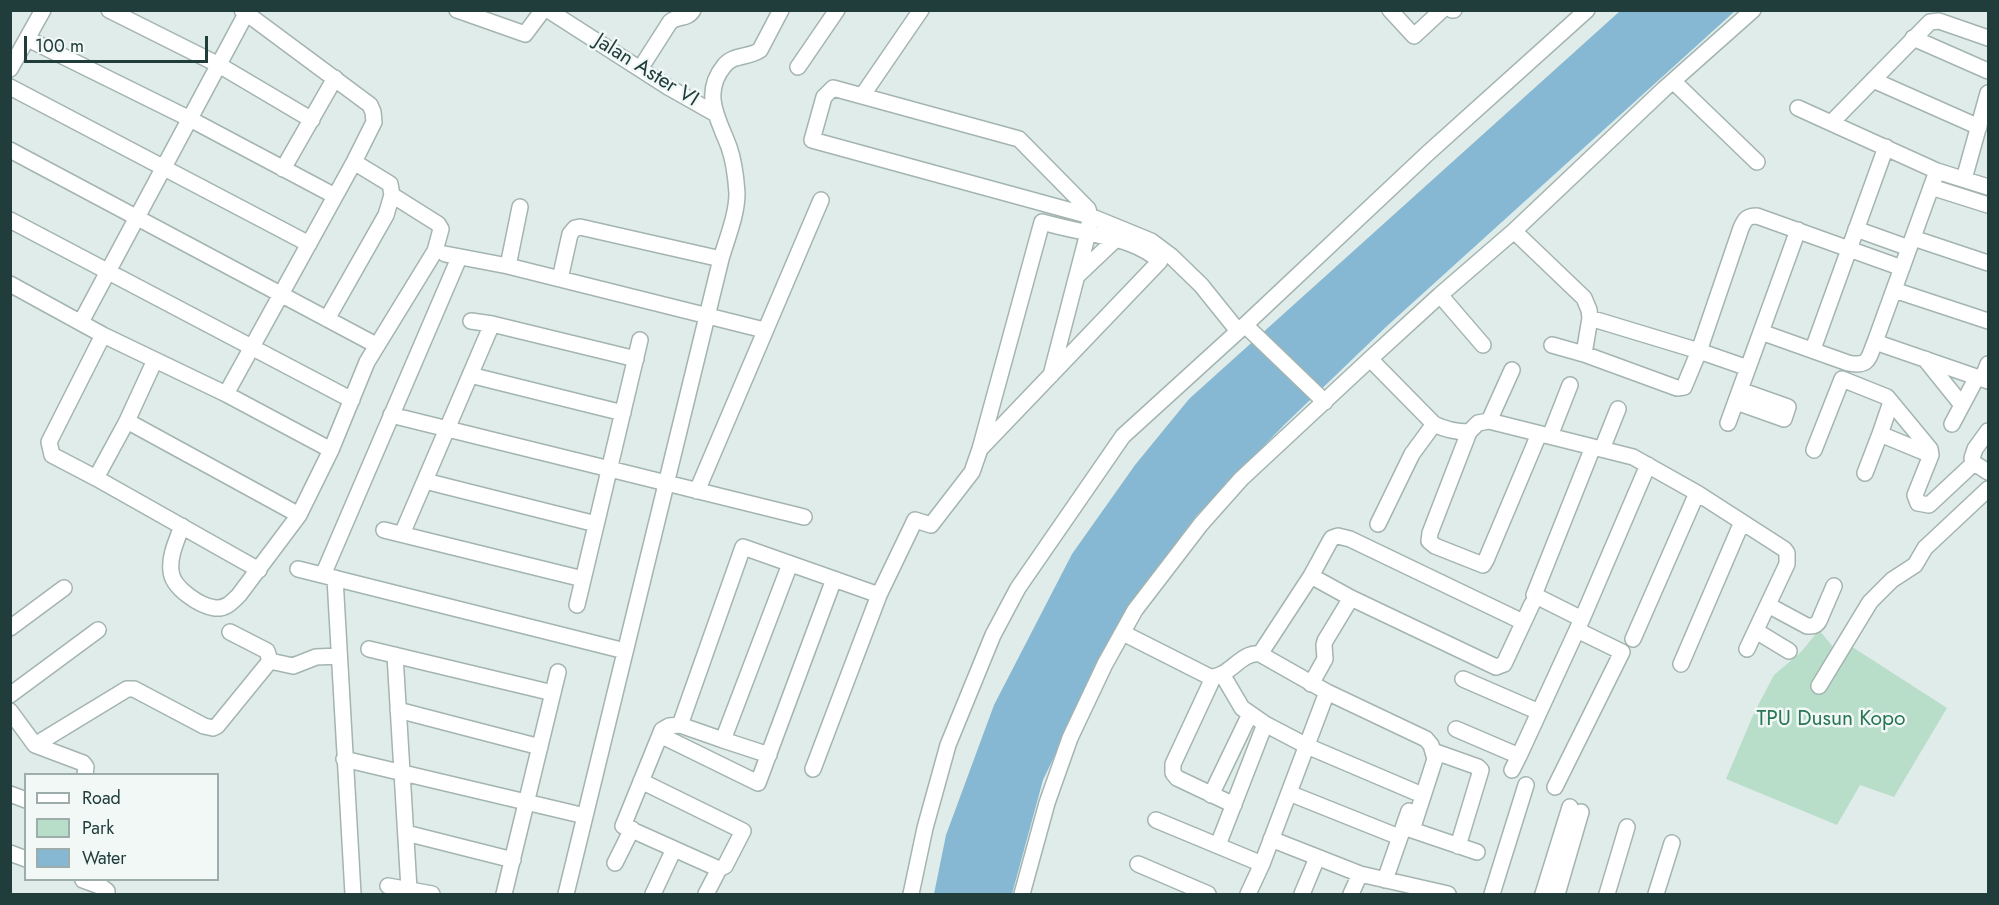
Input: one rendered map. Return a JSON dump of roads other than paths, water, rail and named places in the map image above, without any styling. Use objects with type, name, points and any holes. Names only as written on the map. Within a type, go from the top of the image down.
[{"type":"street","points":[[10,69],[43,10]]},
{"type":"street","points":[[109,10],[219,65],[312,120]]},
{"type":"street","points":[[457,10],[525,34],[543,10]]},
{"type":"street","name":"Jalan Aster VI","points":[[548,10],[714,113]]},
{"type":"street","points":[[640,69],[670,22],[676,18],[687,17],[693,10]]},
{"type":"street","points":[[567,894],[721,259],[735,210],[737,192],[730,149],[714,113],[715,81],[722,67],[734,58],[755,54],[760,50],[780,10]]},
{"type":"street","points":[[798,67],[837,10]]},
{"type":"street","points":[[862,96],[921,10]]},
{"type":"street","points":[[1390,10],[1414,36],[1442,10]]},
{"type":"street","points":[[910,894],[927,818],[948,745],[993,635],[1018,588],[1123,435],[1242,328],[1428,153],[1587,10]]},
{"type":"street","points":[[1022,894],[1047,803],[1070,738],[1105,664],[1135,610],[1201,524],[1241,480],[1370,359],[1514,231],[1673,81],[1753,10]]},
{"type":"street","points":[[81,322],[246,11],[370,105],[374,122],[226,394]]},
{"type":"street","points":[[1831,123],[1927,24],[1934,20],[1989,38]]},
{"type":"street","points":[[1913,38],[1989,71]]},
{"type":"street","points":[[28,39],[190,119],[335,196]]},
{"type":"street","points":[[283,169],[335,78]]},
{"type":"street","points":[[1872,80],[1979,127]]},
{"type":"street","points":[[1673,81],[1757,162]]},
{"type":"street","points":[[10,87],[309,244]]},
{"type":"street","points":[[1051,375],[1088,233],[1090,216],[1088,209],[1019,139],[833,88],[824,97],[812,140],[1090,216],[1151,241],[1171,256],[1242,328],[1325,402]]},
{"type":"street","points":[[1964,180],[1989,93]]},
{"type":"street","points":[[1798,108],[1937,171],[1989,187]]},
{"type":"street","points":[[1813,349],[1886,147]]},
{"type":"street","points":[[10,150],[376,345]]},
{"type":"street","points":[[327,319],[386,216],[392,195],[390,184],[354,162]]},
{"type":"street","points":[[1761,332],[1848,363],[1860,365],[1868,361],[1937,171]]},
{"type":"street","points":[[1931,187],[1989,205]]},
{"type":"street","points":[[182,526],[172,556],[170,572],[175,584],[186,593],[216,608],[228,606],[239,595],[299,515],[331,450],[367,362],[435,250],[441,229],[438,224],[392,195]]},
{"type":"street","points":[[697,491],[821,200]]},
{"type":"street","points":[[508,266],[520,207]]},
{"type":"street","points":[[1552,345],[1681,388],[1686,383],[1699,351],[1744,220],[1749,216],[1757,216],[1902,268]]},
{"type":"street","points":[[10,220],[352,400]]},
{"type":"street","points":[[813,770],[879,596],[915,520],[931,525],[972,472],[1042,222],[1132,243],[1160,261],[980,449]]},
{"type":"street","points":[[560,279],[570,234],[575,228],[580,227],[721,259]]},
{"type":"street","points":[[1856,229],[1989,263]]},
{"type":"street","points":[[1728,423],[1798,230]]},
{"type":"street","points":[[1514,231],[1587,303],[1590,318],[1584,354]]},
{"type":"street","points":[[1077,276],[1116,239]]},
{"type":"street","points":[[354,894],[339,656],[329,576],[452,256],[508,266],[764,330]]},
{"type":"street","points":[[10,284],[103,335],[226,394],[331,450]]},
{"type":"street","points":[[1894,290],[1989,321]]},
{"type":"street","points":[[1440,295],[1483,345]]},
{"type":"street","points":[[1590,318],[1748,368]]},
{"type":"street","points":[[471,321],[636,358]]},
{"type":"street","points":[[402,534],[492,324]]},
{"type":"street","points":[[103,335],[49,442],[52,455],[259,570]]},
{"type":"street","points":[[577,605],[640,339]]},
{"type":"street","points":[[1875,342],[1982,379]]},
{"type":"street","points":[[1370,359],[1434,424],[1456,432],[1469,432]]},
{"type":"street","points":[[1925,359],[1962,405]]},
{"type":"street","points":[[96,478],[127,421],[155,360]]},
{"type":"street","points":[[1814,450],[1848,363]]},
{"type":"street","points":[[1952,424],[1962,405],[1982,379],[1989,364]]},
{"type":"street","points":[[1490,421],[1512,370]]},
{"type":"street","points":[[470,375],[623,413]]},
{"type":"street","points":[[1842,379],[1883,395],[1928,447],[1931,455],[1915,495],[1918,503],[1929,505],[1974,463]]},
{"type":"street","points":[[1570,385],[1544,435],[1483,565],[1435,546],[1429,541],[1469,432],[1478,423],[1490,421],[1544,435],[1633,457],[1742,522],[1787,553],[1785,569],[1747,649]]},
{"type":"street","points":[[1865,473],[1891,402]]},
{"type":"street","points":[[1555,787],[1622,652],[1533,595],[1598,448],[1618,409]]},
{"type":"street","points":[[391,415],[804,518]]},
{"type":"street","points":[[127,421],[299,515]]},
{"type":"street","points":[[1378,524],[1412,454],[1434,424]]},
{"type":"street","points":[[1989,431],[1975,449],[1972,458],[1974,463],[1989,472]]},
{"type":"street","points":[[1880,434],[1931,455]]},
{"type":"street","points":[[1512,770],[1580,624],[1648,465]]},
{"type":"street","points":[[424,481],[596,524]]},
{"type":"street","points":[[1819,686],[1870,602],[1892,580],[1916,565],[1925,548],[1989,489]]},
{"type":"street","points":[[1633,639],[1697,494]]},
{"type":"street","points":[[1681,663],[1742,522]]},
{"type":"street","points":[[384,530],[583,579]]},
{"type":"street","points":[[1260,654],[1311,576],[1332,538],[1338,536],[1523,622]]},
{"type":"street","points":[[680,725],[743,547],[879,596]]},
{"type":"street","points":[[723,740],[790,564]]},
{"type":"street","points":[[298,569],[626,651]]},
{"type":"street","points":[[1311,576],[1351,598],[1496,667],[1504,664],[1532,604]]},
{"type":"street","points":[[660,735],[758,783],[834,579]]},
{"type":"street","points":[[1768,605],[1807,626],[1812,626],[1819,621],[1834,586]]},
{"type":"street","points":[[10,628],[64,588]]},
{"type":"street","points":[[1311,684],[1325,659],[1325,641],[1351,598]]},
{"type":"street","points":[[10,695],[98,630]]},
{"type":"street","points":[[1756,631],[1789,651]]},
{"type":"street","points":[[230,632],[267,651],[270,661]]},
{"type":"street","points":[[1123,633],[1206,676],[1218,676]]},
{"type":"street","points":[[369,649],[553,693]]},
{"type":"street","points":[[1234,805],[1177,778],[1172,768],[1218,676],[1252,654],[1260,654],[1311,684],[1426,739],[1432,748],[1435,759],[1385,880]]},
{"type":"street","points":[[395,655],[410,889]]},
{"type":"street","points":[[270,661],[293,666],[316,657],[339,656]]},
{"type":"street","points":[[35,745],[127,689],[134,689],[204,726],[213,728],[270,661]]},
{"type":"street","points":[[504,894],[558,672]]},
{"type":"street","points":[[1218,676],[1238,702],[1265,724],[1307,746],[1415,792]]},
{"type":"street","points":[[1463,679],[1539,712]]},
{"type":"street","points":[[1248,894],[1262,864],[1327,692]]},
{"type":"street","points":[[398,710],[540,747]]},
{"type":"street","points":[[10,711],[35,745],[83,763],[86,767],[85,773]]},
{"type":"street","points":[[1211,795],[1250,714]]},
{"type":"street","points":[[1218,845],[1265,724]]},
{"type":"street","points":[[719,869],[623,826],[662,730],[669,726],[680,725],[769,755]]},
{"type":"street","points":[[1456,729],[1519,756]]},
{"type":"street","points":[[1405,832],[1415,792],[1432,748]]},
{"type":"street","points":[[1432,748],[1478,767],[1480,770],[1458,846]]},
{"type":"street","points":[[344,759],[585,816]]},
{"type":"street","points":[[641,781],[743,831],[725,866],[719,869],[706,894]]},
{"type":"street","points":[[1492,894],[1526,785]]},
{"type":"street","points":[[1289,793],[1405,832],[1477,852]]},
{"type":"street","points":[[1554,892],[1576,809]]},
{"type":"street","points":[[1156,820],[1262,864]]},
{"type":"street","points":[[1607,894],[1627,826]]},
{"type":"street","points":[[615,862],[632,830]]},
{"type":"street","points":[[406,833],[513,860]]},
{"type":"street","points":[[1271,839],[1408,890],[1448,894]]},
{"type":"street","points":[[1656,894],[1672,843]]},
{"type":"street","points":[[653,894],[674,849]]},
{"type":"street","points":[[1302,894],[1317,858]]},
{"type":"street","points":[[1138,864],[1208,894]]},
{"type":"street","points":[[1351,894],[1360,874]]},
{"type":"street","points":[[88,881],[102,887],[107,894]]},
{"type":"street","points":[[388,886],[432,894]]},
{"type":"water","points":[[1620,11],[1735,11],[1387,326],[1284,425],[1196,516],[1122,616],[1043,780],[1012,894],[934,894],[946,835],[994,705],[1072,554],[1135,465],[1189,399]]},
{"type":"park label","name":"TPU Dusun Kopo","points":[[1831,720]]}]
